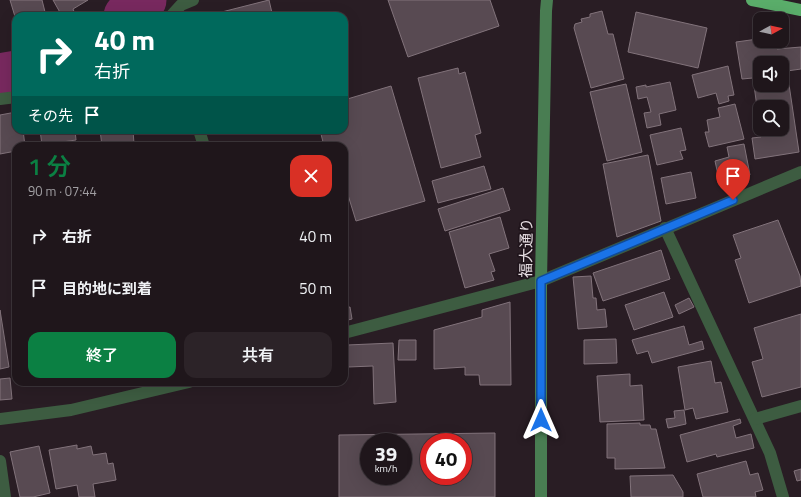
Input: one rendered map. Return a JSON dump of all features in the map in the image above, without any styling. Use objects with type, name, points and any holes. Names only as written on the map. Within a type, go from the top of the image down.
[{"type":"highway","points":[[752,0],[801,10]]},
{"type":"street","points":[[175,12],[181,5],[193,0]]},
{"type":"street","name":"福大通り","points":[[541,497],[541,281],[547,0]]},
{"type":"street","points":[[0,99],[12,98]]},
{"type":"street","points":[[348,332],[541,281],[801,172]]},
{"type":"street","points":[[665,228],[770,453],[783,497]]},
{"type":"street","points":[[0,419],[71,410],[172,386]]},
{"type":"street","points":[[755,419],[801,406]]},
{"type":"street","points":[[0,461],[5,497]]},
{"type":"building","points":[[10,0],[42,0],[45,12],[14,12]]},
{"type":"building","points":[[53,0],[88,0],[73,9],[74,12],[60,12]]},
{"type":"building","points":[[269,0],[272,12],[222,12]]},
{"type":"building","points":[[388,0],[490,0],[499,26],[408,57]]},
{"type":"building","points":[[602,11],[608,34],[613,34],[624,79],[591,88],[574,28],[575,24],[582,22],[581,19],[590,17],[590,14]]},
{"type":"building","points":[[636,12],[707,28],[698,68],[628,52]]},
{"type":"building","points":[[753,40],[753,48],[777,49],[801,47],[801,69],[789,71],[789,56],[753,56],[753,78],[742,79],[736,42]]},
{"type":"building","points":[[728,66],[734,95],[728,96],[729,101],[719,104],[716,93],[698,98],[692,75]]},
{"type":"building","points":[[458,68],[459,74],[465,72],[481,133],[475,135],[481,157],[441,168],[418,78]]},
{"type":"building","points":[[670,82],[676,110],[659,114],[661,125],[647,128],[644,113],[651,112],[647,97],[638,99],[636,87],[646,85],[646,87]]},
{"type":"building","points":[[626,84],[642,152],[607,161],[590,92]]},
{"type":"building","points":[[789,84],[799,152],[755,159],[752,138],[761,136],[789,136],[789,100],[756,100],[755,92],[789,92]]},
{"type":"building","points":[[391,86],[425,201],[356,221],[348,195],[348,142],[323,142],[321,134],[348,134],[348,99]]},
{"type":"building","points":[[735,104],[744,139],[709,147],[705,132],[709,132],[707,120],[720,117],[718,108]]},
{"type":"building","points":[[12,113],[12,134],[24,134],[24,142],[12,142],[12,152],[0,154],[0,115]]},
{"type":"building","points":[[681,128],[686,150],[680,151],[683,159],[657,165],[650,135]]},
{"type":"building","points":[[41,134],[75,134],[76,140],[62,142],[42,142]]},
{"type":"building","points":[[100,134],[133,134],[134,142],[102,142]]},
{"type":"building","points":[[744,144],[750,175],[720,184],[715,161],[729,157],[727,147]]},
{"type":"building","points":[[648,155],[661,221],[617,237],[603,164]]},
{"type":"building","points":[[484,166],[491,189],[438,203],[432,181]]},
{"type":"building","points":[[691,172],[696,198],[666,204],[661,178]]},
{"type":"building","points":[[503,188],[510,210],[445,231],[438,209]]},
{"type":"building","points":[[500,217],[509,248],[489,254],[495,271],[491,272],[494,280],[465,288],[449,232]]},
{"type":"building","points":[[778,220],[800,276],[801,286],[749,303],[735,260],[741,258],[733,235]]},
{"type":"building","points":[[661,250],[670,279],[603,301],[593,273]]},
{"type":"building","points":[[591,276],[593,298],[596,298],[597,310],[605,309],[607,327],[578,329],[573,277]]},
{"type":"building","points":[[664,292],[673,317],[634,330],[625,305]]},
{"type":"building","points":[[689,298],[694,307],[679,314],[675,305]]},
{"type":"building","points":[[510,302],[511,385],[480,385],[479,375],[465,375],[465,367],[434,369],[434,330],[482,317],[482,310]]},
{"type":"building","points":[[348,307],[350,307],[352,319],[348,320]]},
{"type":"building","points":[[0,310],[9,367],[0,369]]},
{"type":"building","points":[[801,314],[801,387],[762,397],[752,362],[763,359],[754,328]]},
{"type":"building","points":[[684,326],[689,345],[702,341],[704,349],[652,363],[648,351],[637,354],[632,340]]},
{"type":"building","points":[[616,339],[617,363],[584,364],[584,340]]},
{"type":"building","points":[[399,340],[416,340],[416,360],[398,360]]},
{"type":"building","points":[[393,343],[396,402],[374,404],[373,366],[348,367],[348,345]]},
{"type":"building","points":[[711,361],[715,383],[721,382],[728,412],[696,419],[693,408],[685,410],[678,367]]},
{"type":"building","points":[[630,374],[630,386],[642,385],[644,420],[600,422],[597,376]]},
{"type":"building","points":[[10,378],[12,399],[0,400],[0,379]]},
{"type":"building","points":[[684,410],[686,424],[668,428],[666,419],[675,418],[674,411]]},
{"type":"building","points":[[740,419],[741,423],[733,426],[736,438],[751,434],[754,448],[717,457],[716,454],[687,462],[680,435]]},
{"type":"building","points":[[640,423],[640,425],[650,425],[651,429],[656,429],[665,468],[615,469],[615,458],[607,458],[607,424]]},
{"type":"building","points":[[472,433],[495,433],[495,497],[339,497],[339,435],[360,435],[360,485],[412,485],[412,434],[420,434],[420,485],[472,485]]},
{"type":"building","points":[[77,445],[77,449],[91,446],[93,455],[106,453],[108,464],[113,463],[116,480],[93,484],[95,497],[79,497],[77,485],[56,489],[49,450]]},
{"type":"building","points":[[39,446],[50,493],[33,497],[20,497],[10,452]]},
{"type":"building","points":[[746,461],[750,475],[758,473],[763,490],[755,492],[756,497],[703,497],[697,474]]},
{"type":"building","points":[[801,469],[801,480],[797,481],[794,471]]},
{"type":"building","points":[[673,475],[683,492],[683,497],[631,497],[630,476]]},
{"type":"waterway","points":[[131,12],[143,0]]},
{"type":"waterway","points":[[0,77],[12,75]]},
{"type":"route","points":[[541,420],[541,281],[733,200]]}]
